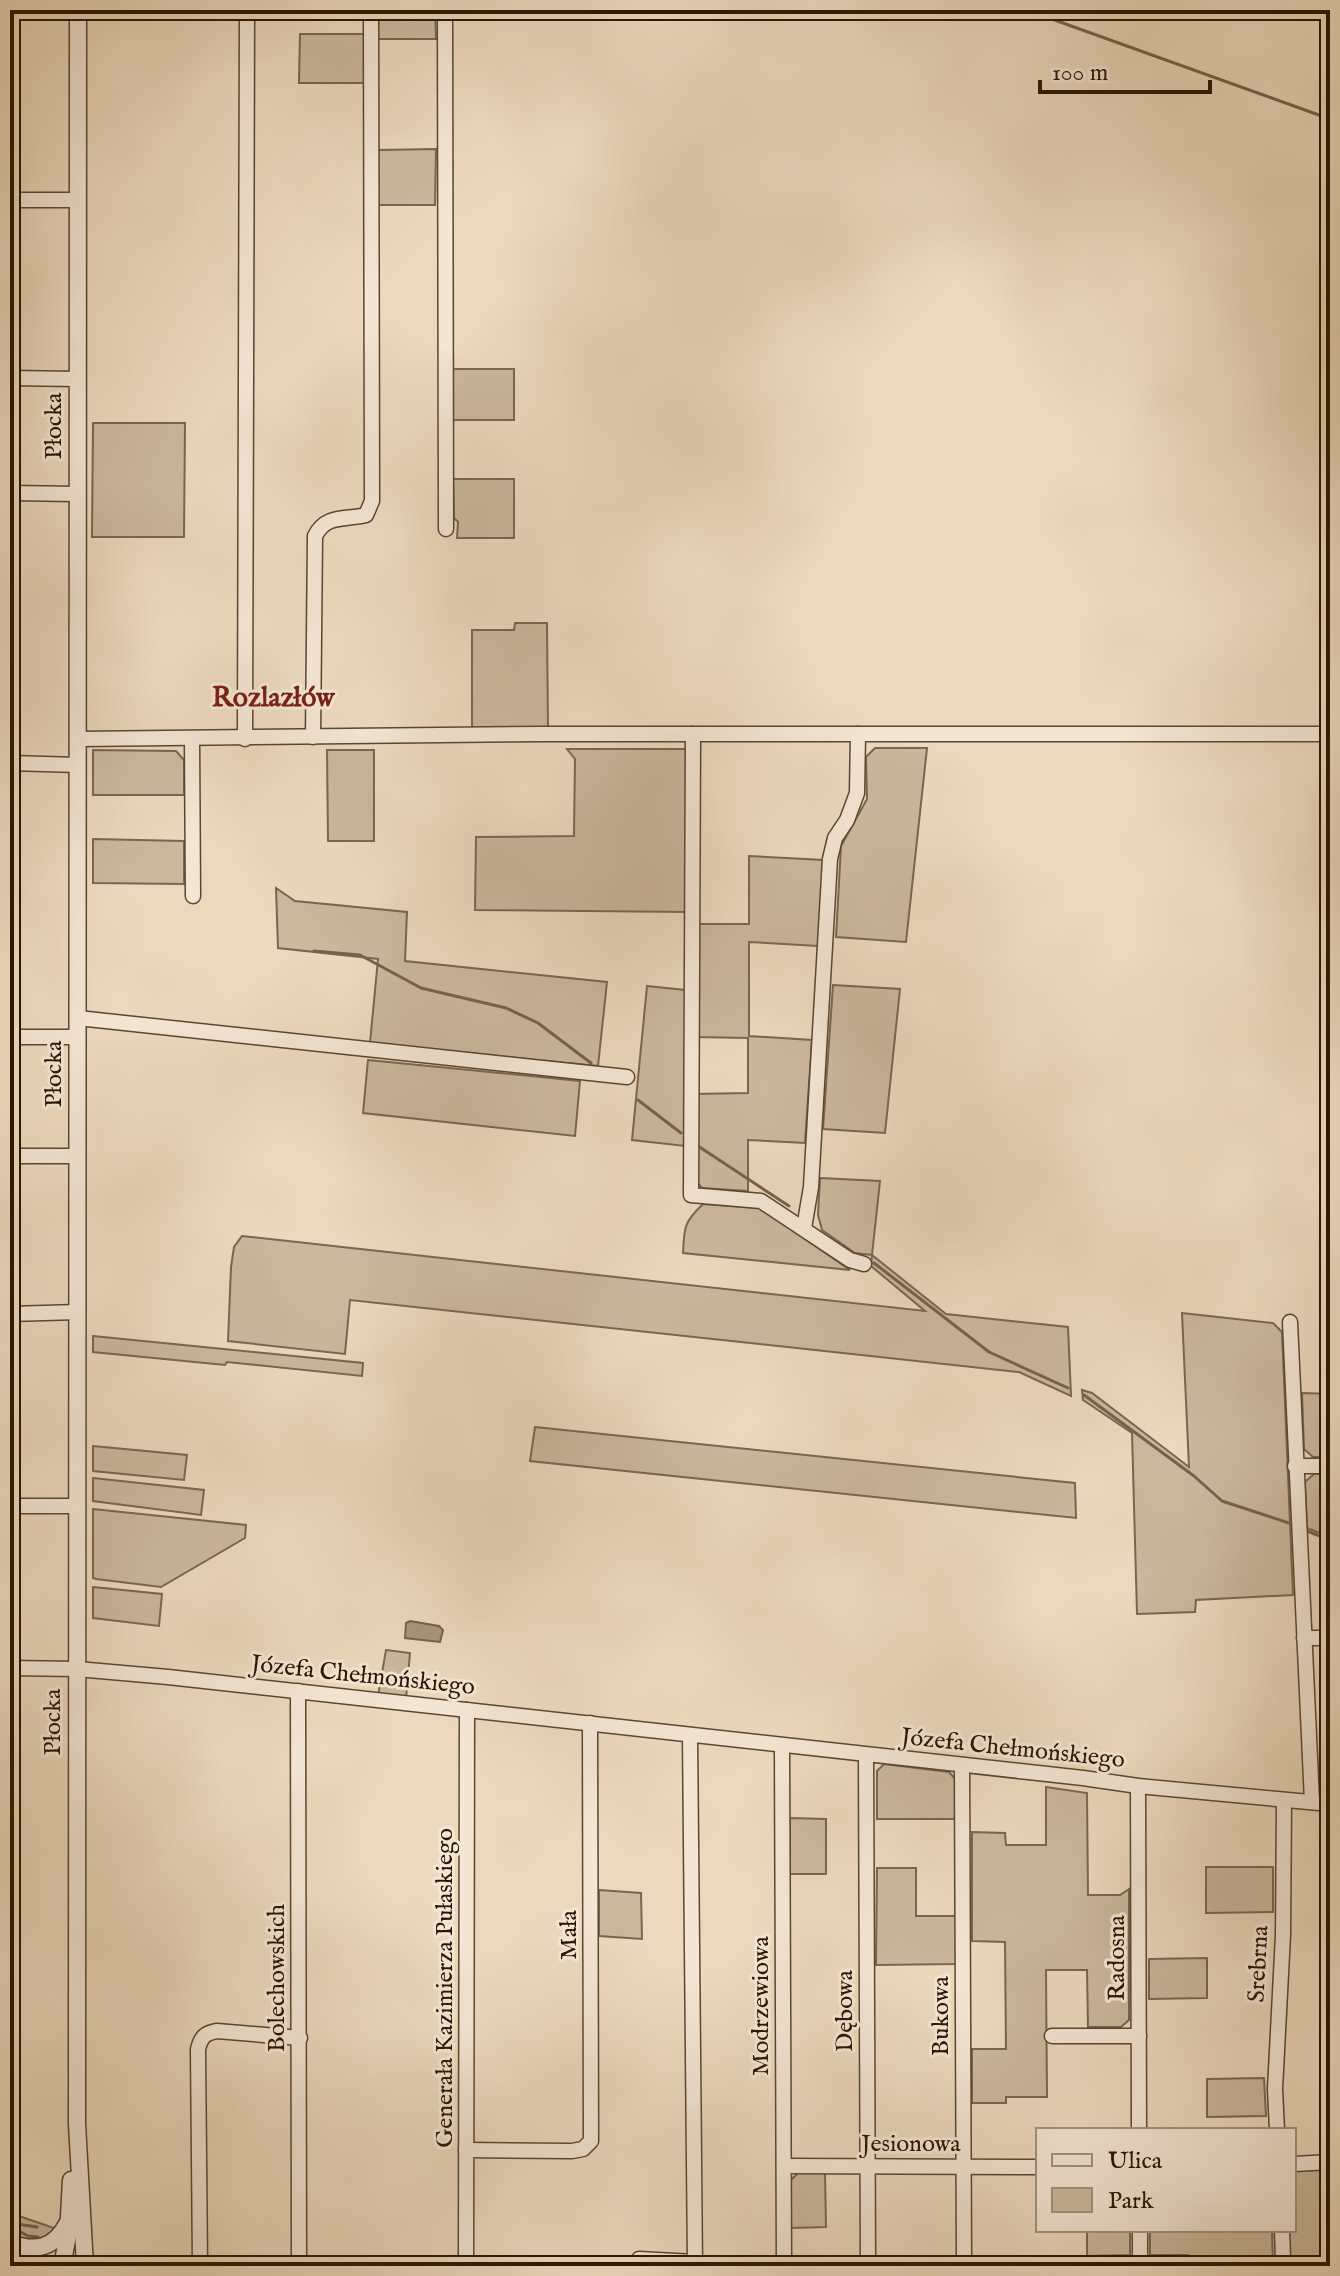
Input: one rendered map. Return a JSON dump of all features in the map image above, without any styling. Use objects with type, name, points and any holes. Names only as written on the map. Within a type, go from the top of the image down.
[{"type":"street","name":"Płocka","points":[[78,10],[77,2139],[85,2266]]},
{"type":"street","points":[[245,739],[247,10]]},
{"type":"street","points":[[313,737],[315,536],[321,524],[332,518],[366,515],[372,501],[371,10]]},
{"type":"street","points":[[445,10],[446,529]]},
{"type":"street","points":[[10,200],[78,200]]},
{"type":"street","points":[[10,378],[78,379]]},
{"type":"street","points":[[10,493],[78,494]]},
{"type":"street","points":[[693,734],[691,1195],[761,1201],[850,1260],[864,1264]]},
{"type":"street","points":[[78,739],[693,734],[1330,734]]},
{"type":"street","points":[[804,1228],[811,1187],[830,859],[835,838],[847,820],[857,793],[858,734]]},
{"type":"street","points":[[192,739],[193,896]]},
{"type":"street","points":[[10,763],[78,765]]},
{"type":"street","points":[[78,1018],[627,1077]]},
{"type":"street","points":[[10,1037],[78,1037]]},
{"type":"street","points":[[10,1156],[78,1156]]},
{"type":"street","points":[[10,1314],[78,1312]]},
{"type":"street","points":[[1290,1322],[1312,1802]]},
{"type":"street","points":[[1295,1466],[1330,1466]]},
{"type":"street","points":[[10,1506],[78,1506]]},
{"type":"street","points":[[1304,1638],[1330,1638]]},
{"type":"street","name":"Józefa Chełmońskiego","points":[[10,1668],[77,1669],[298,1691],[1138,1786],[1330,1804]]},
{"type":"street","name":"Bolechowskich","points":[[298,1691],[299,2266]]},
{"type":"street","name":"Generała Kazimierza Pułaskiego","points":[[466,2266],[467,1710]]},
{"type":"street","name":"Mała","points":[[466,2150],[572,2151],[587,2147],[591,2135],[590,1723]]},
{"type":"street","points":[[639,2259],[695,2264],[690,1735]]},
{"type":"street","name":"Modrzewiowa","points":[[782,1746],[784,2266]]},
{"type":"street","name":"Dębowa","points":[[866,1755],[868,2266]]},
{"type":"street","name":"Bukowa","points":[[962,1765],[964,2266]]},
{"type":"street","name":"Radosna","points":[[1138,1786],[1139,2128]]},
{"type":"street","name":"Srebrna","points":[[1277,2128],[1275,2089],[1283,1935],[1284,1800]]},
{"type":"street","points":[[200,2266],[198,2049],[201,2040],[209,2032],[217,2031],[300,2038]]},
{"type":"street","points":[[1052,2036],[1139,2036]]},
{"type":"street","name":"Płocka","points":[[62,2266],[77,2139]]},
{"type":"street","points":[[1296,2164],[1330,2162]]},
{"type":"street","name":"Jesionowa","points":[[784,2166],[1036,2167]]},
{"type":"street","points":[[10,2243],[32,2248],[49,2246],[59,2238],[69,2219]]},
{"type":"street","points":[[1140,2232],[1140,2266]]},
{"type":"street","points":[[1282,2232],[1283,2259]]},
{"type":"street","points":[[10,2243],[44,2266]]},
{"type":"street","points":[[77,2266],[84,2243]]},
{"type":"green space","points":[[377,10],[435,10],[436,39],[377,39]]},
{"type":"green space","points":[[300,34],[364,34],[364,83],[299,83]]},
{"type":"green space","points":[[436,149],[435,205],[378,205],[378,150]]},
{"type":"green space","points":[[453,369],[514,369],[514,420],[453,420]]},
{"type":"green space","points":[[93,423],[185,423],[184,537],[92,537]]},
{"type":"green space","points":[[453,479],[514,479],[514,538],[457,538]]},
{"type":"green space","points":[[515,623],[547,623],[548,730],[472,731],[472,630],[514,630]]},
{"type":"green space","points":[[875,748],[927,748],[906,942],[836,937],[841,846],[867,799],[866,757]]},
{"type":"green space","points":[[567,749],[689,749],[687,912],[475,910],[476,837],[574,836],[575,759]]},
{"type":"green space","points":[[93,750],[176,751],[184,760],[184,795],[93,795]]},
{"type":"green space","points":[[327,750],[374,750],[374,841],[328,841]]},
{"type":"green space","points":[[93,839],[184,841],[184,884],[93,883]]},
{"type":"green space","points":[[749,856],[824,860],[818,946],[749,942],[749,1036],[812,1040],[805,1143],[748,1140],[748,1191],[702,1188],[693,1177],[694,1094],[748,1093],[748,1038],[695,1037],[695,924],[749,924]]},
{"type":"green space","points":[[276,888],[295,901],[407,912],[405,961],[607,982],[598,1066],[370,1043],[378,959],[278,948]]},
{"type":"green space","points":[[833,985],[900,989],[885,1133],[823,1129]]},
{"type":"green space","points":[[647,986],[685,990],[685,1146],[632,1140]]},
{"type":"green space","points":[[368,1060],[580,1081],[575,1136],[363,1113]]},
{"type":"green space","points":[[820,1178],[880,1181],[872,1255],[855,1253],[822,1230],[818,1215]]},
{"type":"green space","points":[[703,1204],[760,1208],[850,1270],[683,1253],[686,1226]]},
{"type":"green space","points":[[242,1236],[925,1311],[871,1266],[872,1255],[946,1314],[1068,1327],[1071,1396],[1019,1372],[350,1300],[345,1354],[228,1341],[231,1267],[234,1247]]},
{"type":"green space","points":[[1182,1313],[1273,1323],[1282,1332],[1293,1595],[1196,1600],[1195,1612],[1137,1614],[1132,1433],[1083,1400],[1082,1390],[1092,1393],[1189,1467]]},
{"type":"green space","points":[[93,1336],[363,1363],[362,1376],[93,1352]]},
{"type":"green space","points":[[1302,1393],[1330,1394],[1330,1457],[1313,1457],[1304,1449]]},
{"type":"green space","points":[[535,1427],[1075,1483],[1076,1518],[530,1461]]},
{"type":"green space","points":[[93,1446],[187,1455],[184,1480],[93,1471]]},
{"type":"green space","points":[[1314,1474],[1330,1474],[1330,1537],[1307,1528],[1305,1482]]},
{"type":"green space","points":[[93,1478],[204,1490],[201,1515],[93,1501]]},
{"type":"green space","points":[[93,1509],[246,1525],[245,1538],[161,1587],[96,1579],[93,1578]]},
{"type":"green space","points":[[93,1587],[162,1594],[159,1626],[93,1618]]},
{"type":"green space","points":[[386,1650],[410,1653],[406,1699],[378,1696]]},
{"type":"green space","points":[[884,1764],[949,1772],[956,1780],[957,1819],[877,1819],[877,1771]]},
{"type":"green space","points":[[1046,1787],[1087,1793],[1088,1895],[1120,1895],[1129,1889],[1129,2020],[1121,2027],[1088,2027],[1087,1970],[1046,1970],[1047,2097],[1006,2097],[1006,2103],[972,2103],[972,2049],[1006,2049],[1005,1942],[972,1941],[972,1832],[1005,1833],[1006,1845],[1046,1845]]},
{"type":"green space","points":[[790,1818],[826,1819],[826,1874],[790,1874]]},
{"type":"green space","points":[[1206,1867],[1273,1867],[1273,1912],[1206,1913]]},
{"type":"green space","points":[[877,1868],[916,1868],[916,1916],[956,1916],[956,1964],[876,1965]]},
{"type":"green space","points":[[599,1890],[641,1893],[642,1939],[599,1936]]},
{"type":"green space","points":[[1207,1958],[1207,1998],[1149,1999],[1149,1959]]},
{"type":"green space","points":[[1264,2078],[1266,2116],[1207,2117],[1207,2079]]},
{"type":"green space","points":[[1330,2168],[1330,2265],[1289,2266],[1287,2232],[1296,2232],[1296,2170]]},
{"type":"green space","points":[[798,2173],[825,2173],[826,2227],[791,2228],[791,2180]]},
{"type":"green space","points":[[10,2213],[57,2229],[54,2234],[31,2245],[10,2236]]},
{"type":"green space","points":[[1087,2232],[1130,2232],[1130,2255],[1088,2256],[1087,2266],[1006,2266],[1006,2258],[1087,2256]]},
{"type":"green space","points":[[1150,2232],[1272,2232],[1273,2266],[1188,2266],[1188,2255],[1150,2255]]},
{"type":"shaded area","points":[[406,1623],[439,1626],[443,1630],[440,1642],[405,1638]]},
{"type":"waterway","points":[[1027,10],[1037,13]]},
{"type":"waterway","points":[[1049,18],[1330,119]]},
{"type":"waterway","points":[[314,951],[360,955],[421,988],[506,1008],[538,1023],[591,1063]]},
{"type":"waterway","points":[[638,1100],[681,1133]]},
{"type":"waterway","points":[[698,1146],[789,1206]]},
{"type":"waterway","points":[[874,1263],[989,1352],[1068,1388]]},
{"type":"waterway","points":[[1084,1395],[1194,1476],[1222,1501],[1289,1523]]},
{"type":"waterway","points":[[1307,1531],[1330,1540]]},
{"type":"waterway","points":[[10,2223],[37,2227]]},
{"type":"waterway","points":[[10,2226],[28,2236],[38,2237]]},
{"type":"district","name":"Rozlazłów","points":[[273,698]]}]
